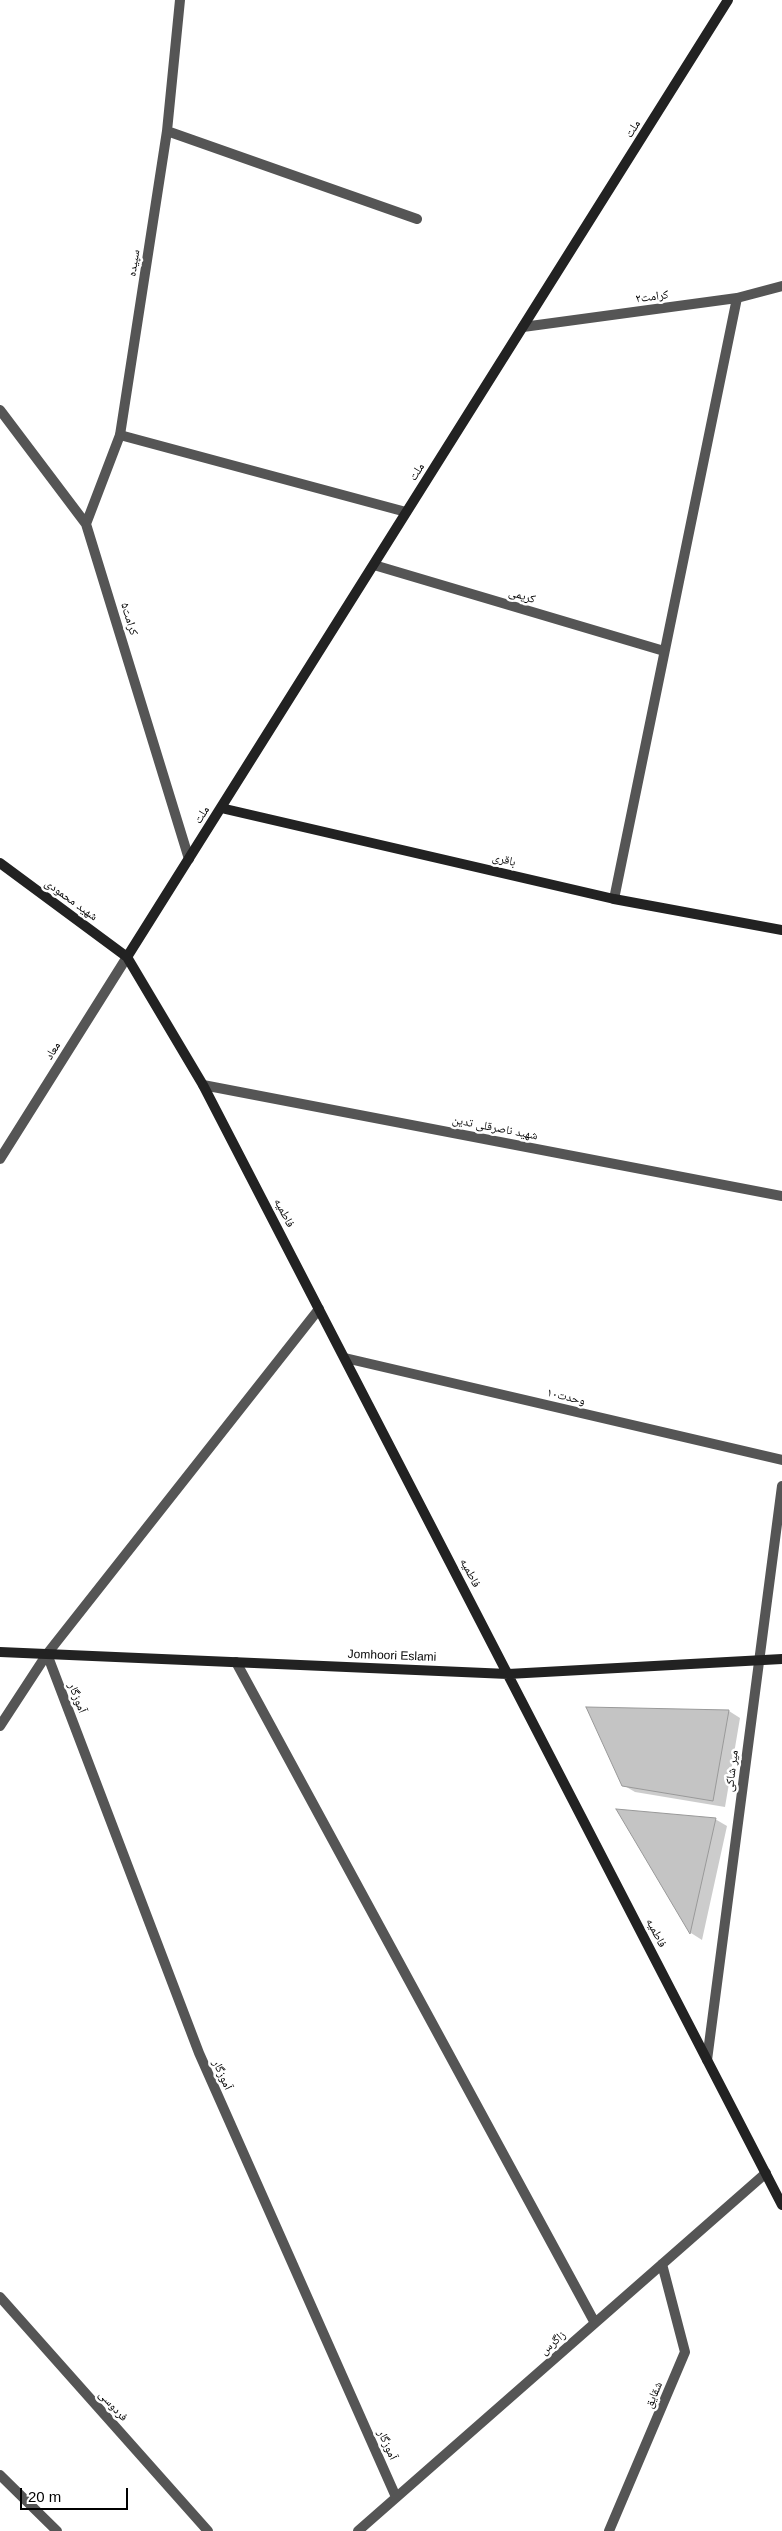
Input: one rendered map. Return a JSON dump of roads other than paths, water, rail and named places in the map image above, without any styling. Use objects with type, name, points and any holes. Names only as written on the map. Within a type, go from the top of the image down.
[{"type":"street","name":"سپیده","points":[[86,524],[120,435],[167,131],[180,0]]},
{"type":"street","name":"ملت","points":[[127,957],[728,0]]},
{"type":"street","points":[[167,131],[417,219]]},
{"type":"street","name":"کرامت۲","points":[[523,327],[737,298],[782,286]]},
{"type":"street","points":[[614,899],[737,298]]},
{"type":"street","name":"کرامت۵","points":[[0,410],[86,524],[189,859]]},
{"type":"street","points":[[120,435],[406,512]]},
{"type":"street","name":"کریمی","points":[[374,565],[664,651]]},
{"type":"street","name":"باقری","points":[[221,808],[614,899],[782,930]]},
{"type":"street","name":"شهید محمودی","points":[[0,863],[127,957]]},
{"type":"street","name":"فاطمیه","points":[[127,957],[203,1085],[782,2205]]},
{"type":"street","name":"معاد","points":[[0,1159],[127,957]]},
{"type":"street","name":"شهید ناصرقلی تدین","points":[[203,1085],[782,1196]]},
{"type":"street","points":[[0,1726],[47,1654],[319,1309]]},
{"type":"street","name":"وحدت۱۰","points":[[345,1358],[782,1460]]},
{"type":"street","name":"میر شاکی","points":[[707,2060],[782,1486]]},
{"type":"street","name":"Jomhoori Eslami","points":[[0,1652],[508,1674],[782,1659]]},
{"type":"street","name":"آموزگار","points":[[47,1654],[199,2053],[396,2497]]},
{"type":"street","points":[[236,1662],[595,2323]]},
{"type":"street","name":"زاگرس","points":[[358,2531],[766,2173]]},
{"type":"street","name":"شقایق","points":[[610,2531],[685,2352],[662,2264]]},
{"type":"street","name":"فردوسی","points":[[0,2297],[208,2531]]},
{"type":"street","points":[[0,2475],[57,2531]]}]
